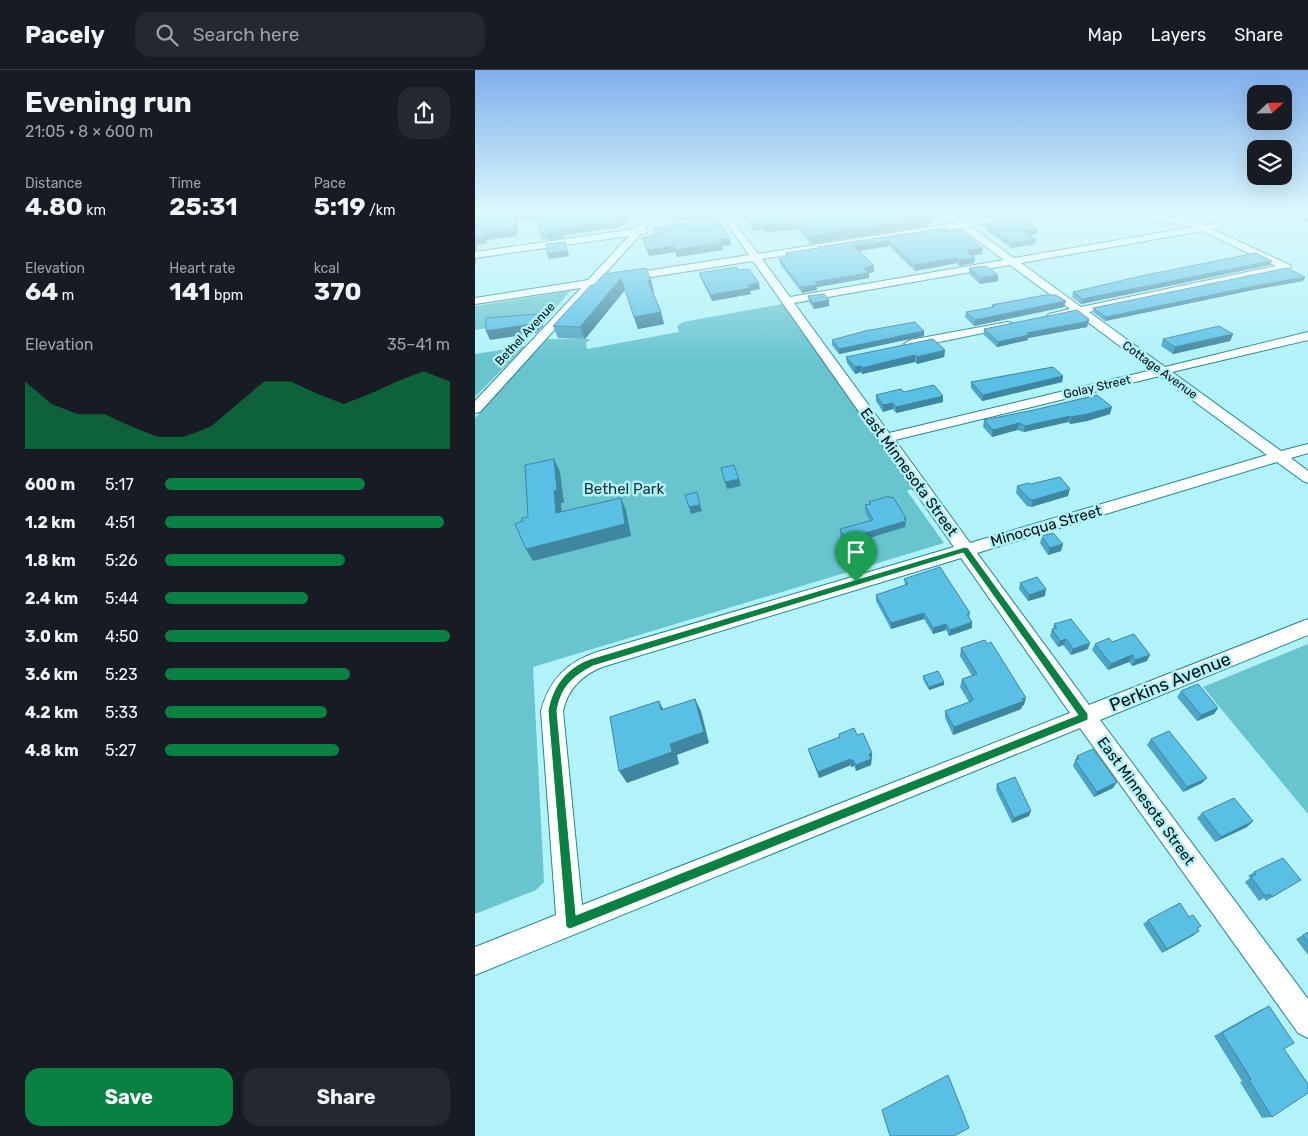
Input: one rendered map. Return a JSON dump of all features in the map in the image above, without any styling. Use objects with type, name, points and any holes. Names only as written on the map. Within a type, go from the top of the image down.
[{"type":"street","name":"Bethel Avenue","points":[[475,409],[612,262]]},
{"type":"street","points":[[475,301],[727,262]]},
{"type":"street","name":"East Minnesota Street","points":[[759,262],[787,301],[835,360],[885,438],[1308,1023]]},
{"type":"street","points":[[787,301],[1012,262]]},
{"type":"street","name":"Cottage Avenue","points":[[1012,262],[1308,478]]},
{"type":"street","points":[[1041,318],[1286,267],[1275,262]]},
{"type":"street","points":[[897,347],[1022,322]]},
{"type":"street","name":"Golay Street","points":[[885,438],[1308,336]]},
{"type":"street","name":"Minocqua Street","points":[[570,923],[552,711],[557,692],[565,680],[583,666],[597,660],[1308,448]]},
{"type":"street","name":"Perkins Avenue","points":[[475,961],[1308,627]]},
{"type":"green space","points":[[570,291],[544,322],[524,335],[523,322],[475,330],[475,306]]},
{"type":"green space","name":"Bethel Park","points":[[782,304],[914,488],[907,491],[944,543],[533,667],[544,882],[536,890],[475,914],[475,418],[546,339],[591,339],[586,343],[587,349],[679,332],[677,326],[683,322]]},
{"type":"green space","points":[[525,346],[475,397],[475,354]]},
{"type":"green space","points":[[1308,644],[1308,814],[1203,687]]},
{"type":"building","points":[[781,262],[870,262],[874,266],[864,268],[869,273],[815,282],[817,285],[801,287]]},
{"type":"building","points":[[911,262],[935,262],[915,265]]},
{"type":"building","points":[[1212,262],[1268,262],[1082,299],[1073,292]]},
{"type":"building","points":[[986,266],[998,275],[981,278],[969,268]]},
{"type":"building","points":[[737,267],[738,270],[749,269],[759,283],[748,285],[750,288],[711,295],[699,273]]},
{"type":"building","points":[[646,268],[651,280],[648,281],[661,312],[634,317],[621,278],[580,327],[553,326],[591,285],[594,285],[604,274]]},
{"type":"building","points":[[1287,268],[1305,277],[1106,317],[1093,308]]},
{"type":"building","points":[[824,294],[829,300],[813,303],[808,296]]},
{"type":"building","points":[[1045,295],[1056,295],[1066,301],[975,320],[966,312],[994,307],[992,305]]},
{"type":"building","points":[[1077,310],[1089,321],[1027,333],[1029,335],[998,342],[984,329]]},
{"type":"building","points":[[539,314],[539,317],[532,324],[486,331],[486,318]]},
{"type":"building","points":[[915,322],[924,331],[839,349],[832,340],[865,331]]},
{"type":"building","points":[[1219,326],[1233,334],[1175,347],[1163,339]]},
{"type":"building","points":[[933,339],[945,350],[862,368],[861,366],[855,367],[846,357]]},
{"type":"building","points":[[1053,367],[1063,376],[983,395],[971,382]]},
{"type":"building","points":[[934,385],[943,396],[896,407],[893,403],[883,405],[876,395],[901,389],[904,392]]},
{"type":"building","points":[[1097,395],[1112,407],[1088,414],[1025,426],[1019,423],[993,430],[984,420],[1034,410]]},
{"type":"building","points":[[554,459],[557,490],[554,491],[556,513],[621,498],[625,524],[526,549],[515,524],[523,521],[522,518],[528,517],[525,465]]},
{"type":"building","points":[[734,465],[739,479],[725,482],[721,468]]},
{"type":"building","points":[[1060,477],[1070,489],[1033,500],[1029,499],[1017,486],[1031,484]]},
{"type":"building","points":[[697,492],[700,505],[689,507],[685,495]]},
{"type":"building","points":[[889,496],[890,498],[893,497],[906,521],[845,539],[840,529],[873,520],[865,505]]},
{"type":"building","points":[[1053,533],[1063,544],[1050,548],[1042,536]]},
{"type":"building","points":[[940,567],[970,613],[967,614],[972,622],[950,630],[946,624],[933,628],[924,613],[891,623],[876,595],[908,584],[904,579]]},
{"type":"building","points":[[1037,577],[1046,589],[1029,595],[1020,583]]},
{"type":"building","points":[[1071,619],[1090,643],[1073,649],[1066,639],[1060,641],[1052,629],[1057,628],[1054,624]]},
{"type":"building","points":[[1134,634],[1150,655],[1135,660],[1132,655],[1111,664],[1095,644],[1109,638],[1112,642]]},
{"type":"building","points":[[985,640],[987,644],[991,642],[1026,698],[1022,699],[1024,701],[954,727],[945,711],[972,701],[973,699],[962,679],[977,674],[961,648]]},
{"type":"building","points":[[938,671],[944,682],[929,687],[923,676]]},
{"type":"building","points":[[1198,684],[1218,708],[1201,715],[1181,691]]},
{"type":"building","points":[[695,699],[704,732],[670,744],[672,752],[619,771],[610,717],[659,701],[661,710]]},
{"type":"building","points":[[854,728],[857,735],[863,733],[872,753],[869,754],[871,759],[856,765],[850,759],[818,772],[808,749],[840,737],[839,734]]},
{"type":"building","points":[[1169,731],[1207,778],[1187,787],[1151,739]]},
{"type":"building","points":[[1093,749],[1117,782],[1097,792],[1075,760],[1079,759],[1077,756]]},
{"type":"building","points":[[1015,777],[1031,811],[1014,818],[997,784]]},
{"type":"building","points":[[1234,798],[1253,821],[1221,837],[1202,813]]},
{"type":"building","points":[[1283,858],[1301,880],[1272,897],[1270,894],[1265,896],[1251,877],[1256,874],[1254,872]]},
{"type":"building","points":[[1180,903],[1189,917],[1193,915],[1201,926],[1197,928],[1199,931],[1167,949],[1148,920]]},
{"type":"building","points":[[1308,932],[1308,942],[1303,935]]},
{"type":"building","points":[[1269,1006],[1294,1043],[1284,1049],[1308,1084],[1308,1093],[1272,1117],[1222,1033]]},
{"type":"building","points":[[948,1075],[969,1128],[954,1136],[890,1136],[882,1110]]},
{"type":"route","points":[[965,550],[1085,717],[570,923],[552,711],[554,699],[565,680],[577,670],[590,663],[856,582],[965,550]]}]
